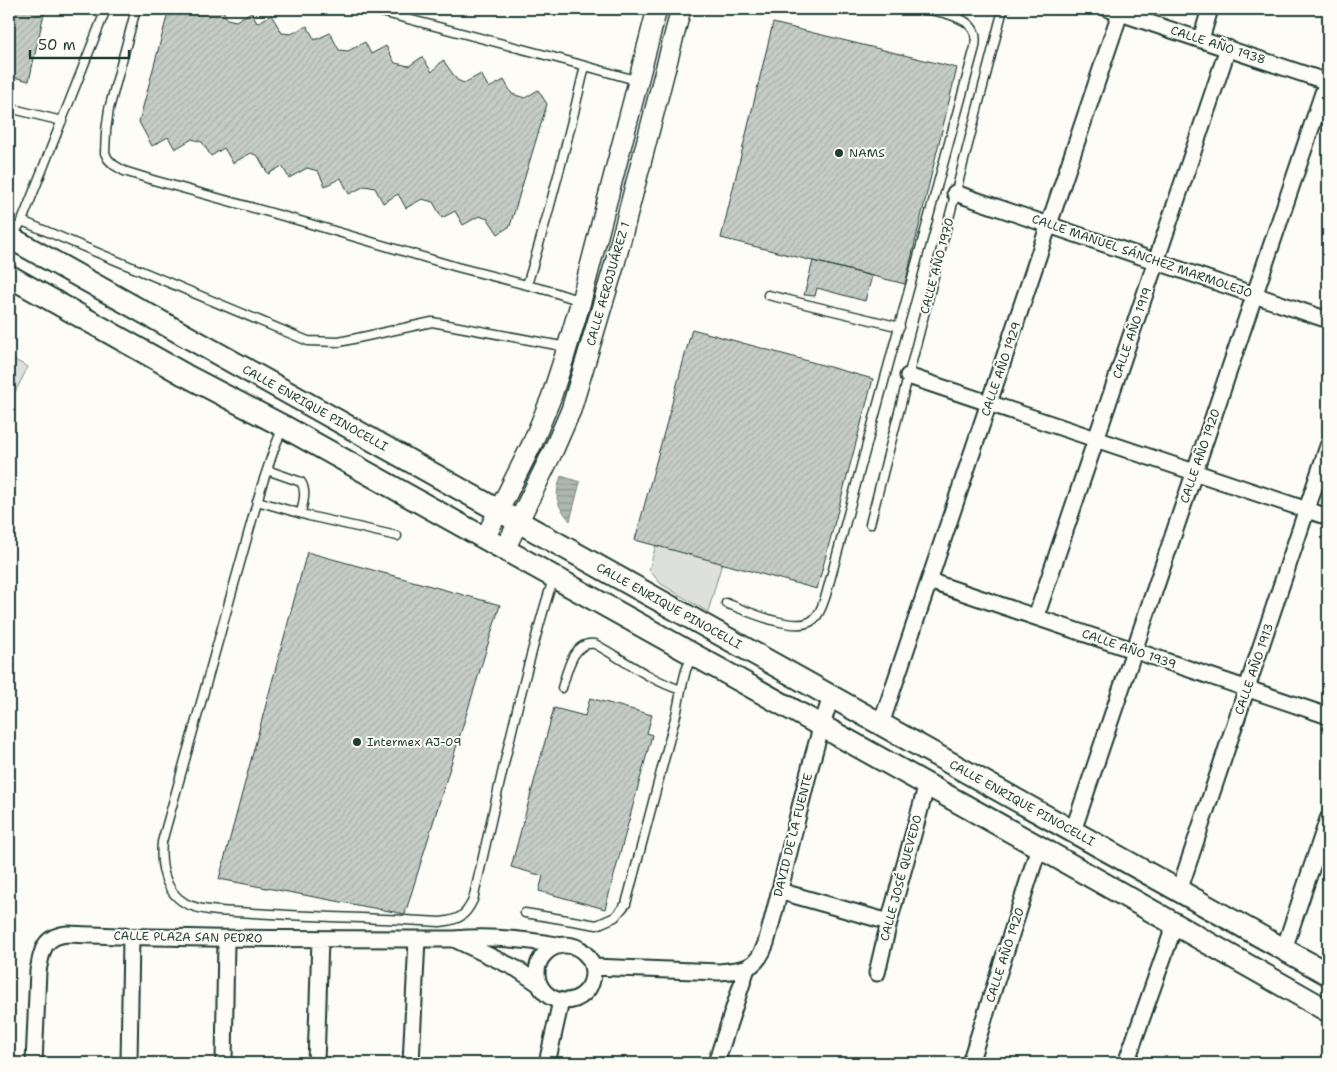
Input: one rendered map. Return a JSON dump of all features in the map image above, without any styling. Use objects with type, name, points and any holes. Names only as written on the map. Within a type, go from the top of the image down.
[{"type":"main road","name":"CALLE ENRIQUE PINOCELLI","points":[[14,232],[519,522],[1328,974]]},
{"type":"main road","points":[[9,276],[927,784],[1328,1011]]},
{"type":"street","name":"CALLE AEROJUÁREZ 1","points":[[485,538],[532,444],[544,416],[567,347],[581,301],[657,9]]},
{"type":"street","name":"CALLE AEROJUÁREZ 1","points":[[505,549],[571,410],[615,262],[681,9]]},
{"type":"street","points":[[1201,40],[1210,9]]},
{"type":"street","name":"CALLE AÑO 1938","points":[[1114,11],[1328,82]]},
{"type":"street","name":"CALLE AÑO 1929","points":[[881,724],[1049,225],[1114,11]]},
{"type":"street","name":"CALLE AÑO 1919","points":[[1036,617],[1228,48]]},
{"type":"street","name":"CALLE AÑO 1920","points":[[1073,831],[1328,82]]},
{"type":"street","name":"CALLE MANUEL SÁNCHEZ MARMOLEJO","points":[[956,193],[1328,320]]},
{"type":"street","points":[[908,376],[1328,517]]},
{"type":"street","name":"CALLE AÑO 1913","points":[[1179,891],[1328,446]]},
{"type":"street","name":"CALLE AÑO 1939","points":[[929,581],[1328,716]]},
{"type":"street","name":"DAVID DE LA FUENTE","points":[[747,968],[755,963],[762,953],[822,726],[832,697]]},
{"type":"street","name":"CALLE JOSÉ QUEVEDO","points":[[877,972],[888,922],[927,784]]},
{"type":"street","points":[[1284,950],[1328,819]]},
{"type":"street","name":"CALLE AÑO 1920","points":[[970,1063],[1039,847]]},
{"type":"street","points":[[779,891],[888,922]]},
{"type":"street","points":[[1126,1063],[1175,924]]},
{"type":"street","name":"CALLE PLAZA SAN PEDRO","points":[[34,1063],[38,971],[46,944],[51,938],[59,934],[130,937],[320,939],[492,938],[529,940],[557,945]]},
{"type":"street","points":[[128,1063],[130,937]]},
{"type":"street","points":[[224,1063],[226,938]]},
{"type":"street","points":[[316,1063],[320,939]]},
{"type":"street","points":[[411,1063],[416,939]]},
{"type":"street","name":"CALLE PLAZA SAN PEDRO","points":[[454,939],[517,969],[539,984]]},
{"type":"street","points":[[557,945],[576,946],[590,958],[593,966],[594,976],[592,985],[579,998],[570,1001],[552,998],[544,992],[539,984],[537,975],[538,965],[542,956],[549,949],[557,945]]},
{"type":"street","points":[[593,966],[719,972],[738,971],[747,968]]},
{"type":"street","points":[[716,1063],[747,968]]},
{"type":"street","points":[[547,1063],[561,1001]]},
{"type":"lane","points":[[106,9],[62,121],[14,232],[308,341],[339,342],[432,322],[567,347]]},
{"type":"lane","points":[[136,9],[109,109],[106,153],[108,159],[114,165],[124,171],[152,180],[581,301]]},
{"type":"lane","points":[[370,9],[639,81]]},
{"type":"lane","points":[[726,602],[773,620],[796,625],[806,624],[814,620],[820,611],[826,595],[975,47],[976,38],[973,28],[952,15],[925,9]]},
{"type":"lane","name":"CALLE AÑO 1970","points":[[870,524],[1002,13],[1005,9]]},
{"type":"lane","points":[[527,285],[546,223],[586,66]]},
{"type":"lane","points":[[9,108],[62,121]]},
{"type":"lane","points":[[768,295],[900,328]]},
{"type":"lane","points":[[283,426],[257,500],[162,842],[161,862],[165,878],[169,886],[185,903],[206,909],[337,918],[440,922],[464,915],[473,900],[540,622],[554,577]]},
{"type":"lane","points":[[266,470],[301,482],[305,491],[301,514]]},
{"type":"lane","points":[[257,500],[301,514],[397,536]]},
{"type":"lane","points":[[562,688],[573,657],[578,650],[589,643],[595,644],[653,679],[681,690]]},
{"type":"lane","points":[[525,913],[597,925],[615,917],[626,904],[677,712],[686,670],[692,654]]},
{"type":"shaded area","points":[[9,357],[28,367],[12,398],[9,396]]},
{"type":"shaded area","points":[[561,476],[580,482],[570,521],[559,505],[557,496]]},
{"type":"shaded area","points":[[656,545],[722,563],[708,612],[661,584],[649,570]]},
{"type":"building","points":[[9,9],[45,9],[29,81],[9,76]]},
{"type":"building","points":[[169,9],[202,11],[206,9],[222,9],[227,19],[236,21],[251,12],[257,23],[271,15],[282,33],[291,34],[307,26],[315,40],[330,33],[339,50],[348,51],[365,42],[371,54],[386,46],[395,63],[409,66],[422,57],[432,72],[443,60],[457,80],[464,83],[481,74],[489,88],[504,80],[512,94],[525,98],[538,90],[547,104],[510,226],[498,234],[488,219],[479,216],[463,225],[455,211],[442,218],[433,202],[422,199],[406,208],[398,194],[383,203],[375,188],[365,186],[349,194],[341,178],[325,186],[318,171],[307,168],[289,178],[282,166],[268,174],[258,156],[251,153],[233,163],[224,148],[211,156],[202,142],[192,139],[175,149],[168,137],[152,146],[139,122]]},
{"type":"building","name":"NAMS","points":[[773,23],[957,68],[905,284],[721,238]]},
{"type":"building","points":[[813,261],[872,276],[865,301],[817,288],[815,296],[804,295]]},
{"type":"building","points":[[692,329],[873,379],[817,589],[635,540]]},
{"type":"building","name":"Intermex AJ-09","points":[[307,552],[500,605],[405,914],[219,879]]},
{"type":"building","points":[[590,698],[652,715],[647,733],[652,735],[605,909],[539,891],[543,876],[511,867],[554,708],[585,716]]},
{"type":"place","name":"NAMS","points":[[839,153]]},
{"type":"place","name":"Intermex AJ-09","points":[[357,742]]}]
